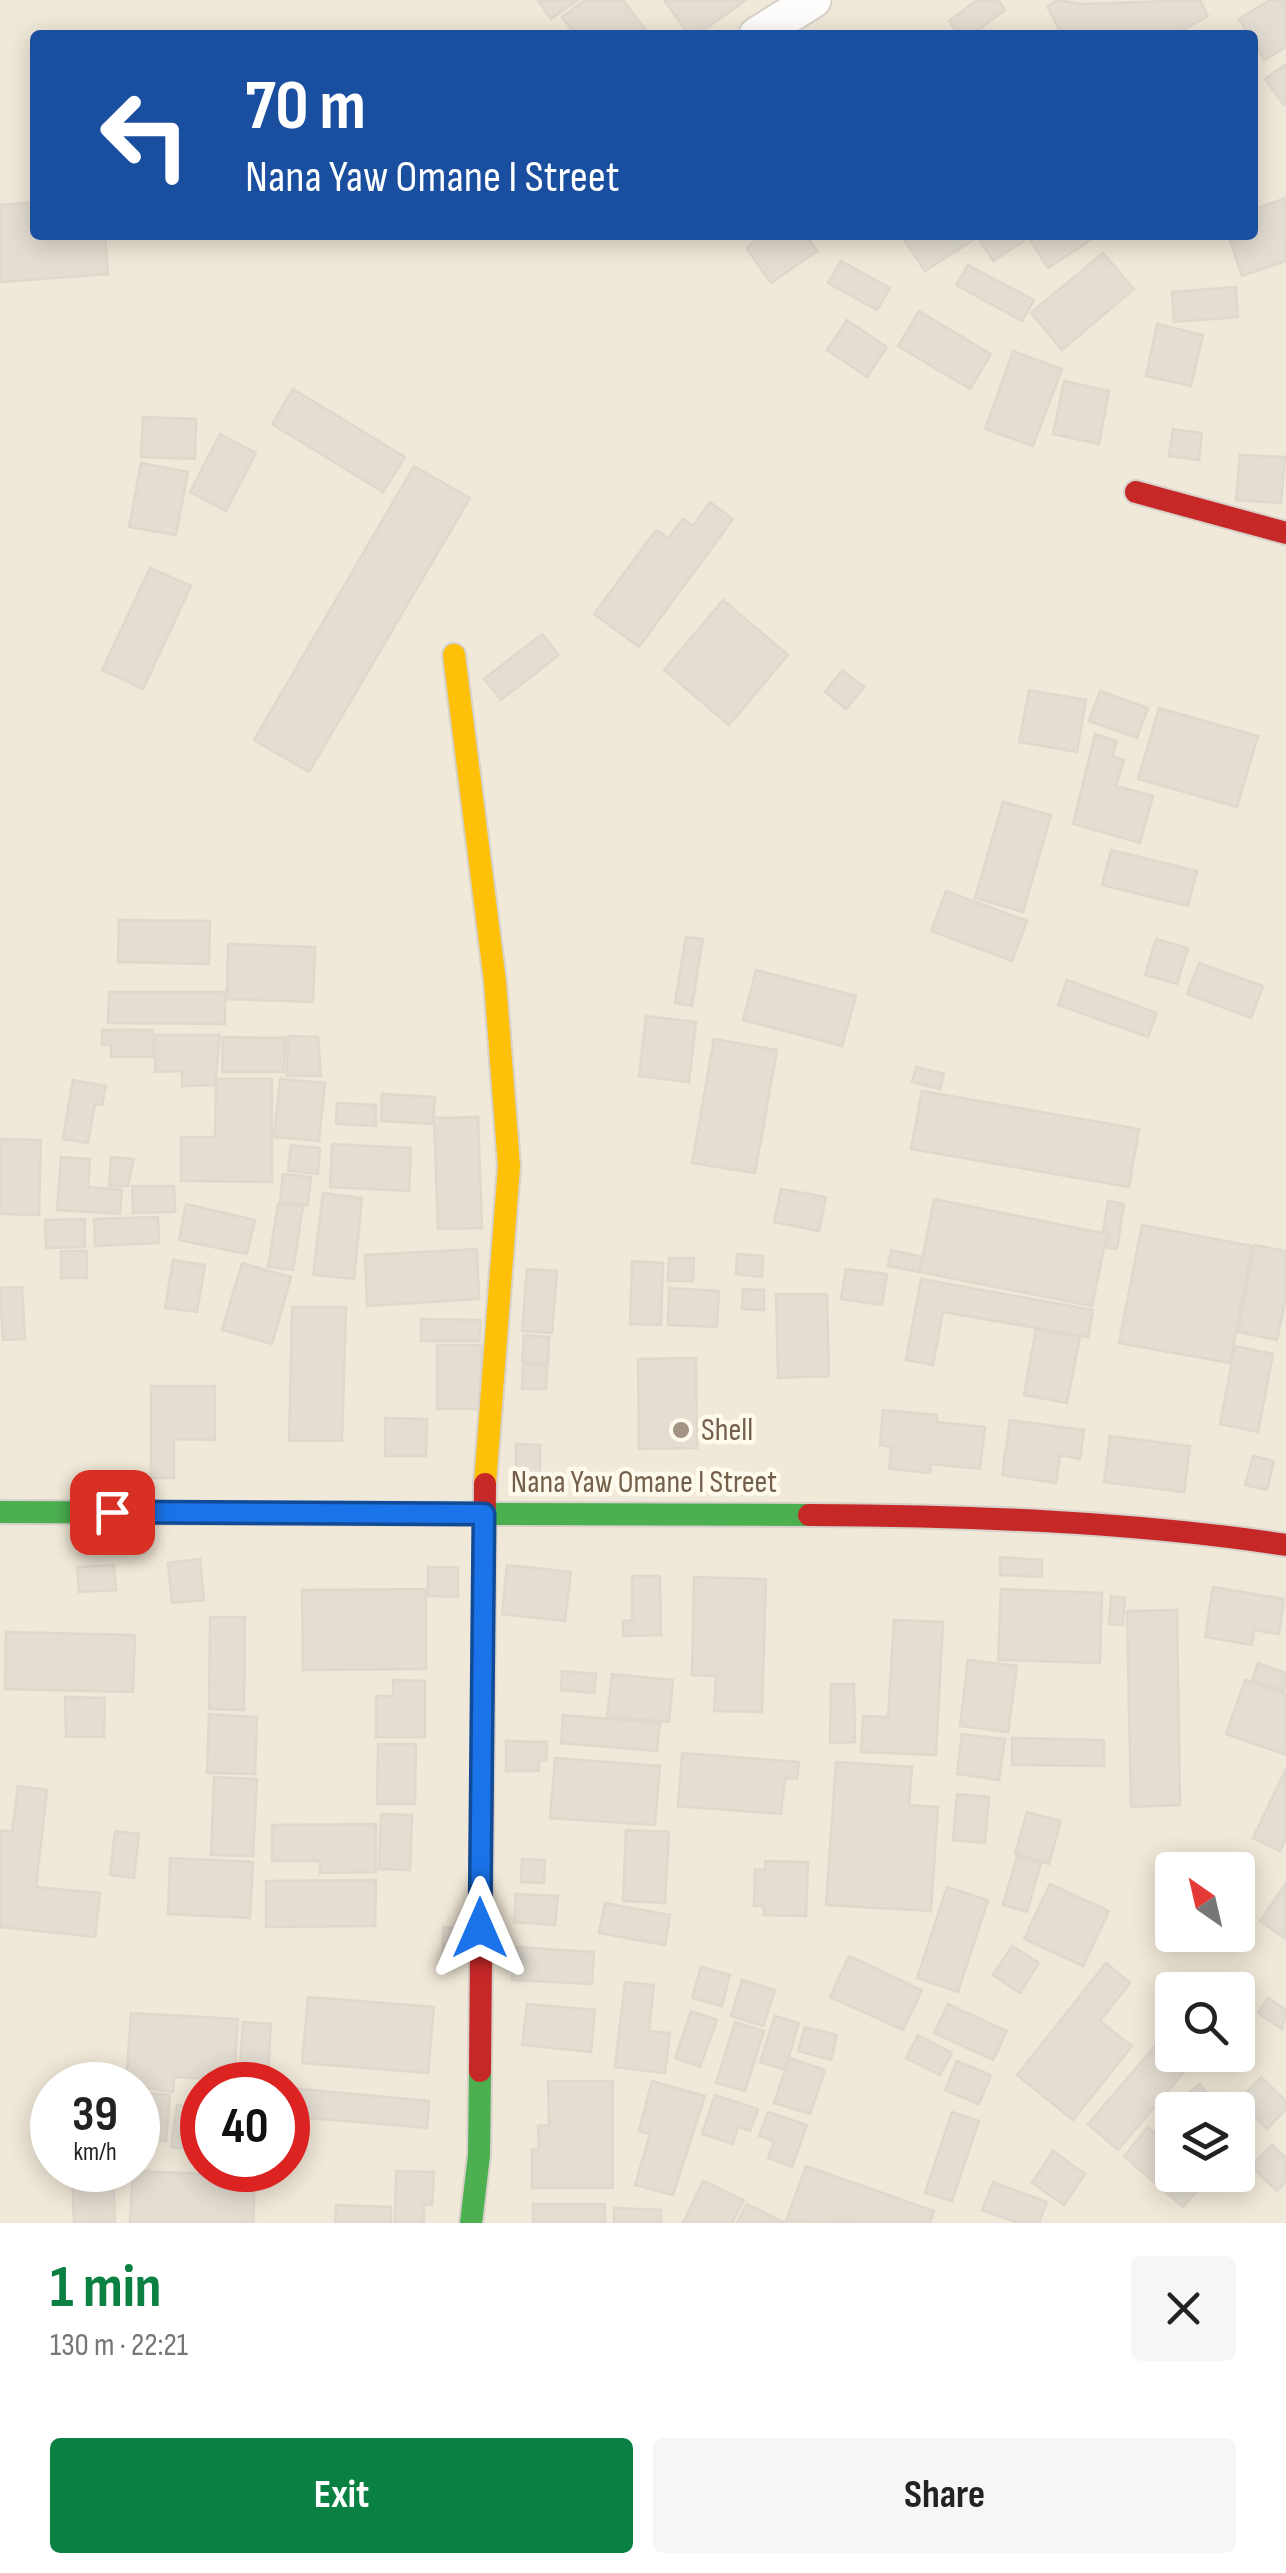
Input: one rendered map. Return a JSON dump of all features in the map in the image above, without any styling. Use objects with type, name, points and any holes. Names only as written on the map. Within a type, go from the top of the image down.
[{"type":"street","points":[[766,30],[814,0]]},
{"type":"street","points":[[1136,492],[1286,533]]},
{"type":"street","points":[[454,655],[496,982],[509,1166],[484,1514],[478,2154],[471,2223]]},
{"type":"street","name":"Nana Yaw Omane I Street","points":[[0,1512],[925,1516],[1234,1537],[1286,1545]]},
{"type":"shaded area","points":[[0,0],[1286,0],[1286,2223],[0,2223]]},
{"type":"building","points":[[538,0],[578,0],[551,19]]},
{"type":"building","points":[[585,0],[623,0],[645,30],[572,30],[562,17]]},
{"type":"building","points":[[664,0],[746,0],[704,30],[685,30]]},
{"type":"building","points":[[977,0],[998,0],[1005,10],[979,30],[955,30],[949,21]]},
{"type":"building","points":[[1058,0],[1082,4],[1200,0],[1208,16],[1183,30],[1059,30],[1047,6]]},
{"type":"building","points":[[1270,0],[1286,0],[1286,47],[1264,60],[1258,50],[1258,30],[1246,30],[1239,19]]},
{"type":"building","points":[[1286,64],[1286,103],[1284,105],[1265,79]]},
{"type":"building","points":[[1286,198],[1286,261],[1242,276],[1230,240],[1258,240],[1258,208]]},
{"type":"building","points":[[30,202],[30,240],[105,240],[108,274],[0,282],[0,205]]},
{"type":"building","points":[[754,240],[809,240],[817,251],[771,283],[747,249]]},
{"type":"building","points":[[904,240],[973,240],[925,271]]},
{"type":"building","points":[[980,240],[1023,240],[1024,241],[993,261]]},
{"type":"building","points":[[1030,240],[1091,240],[1048,268]]},
{"type":"building","points":[[1103,253],[1134,289],[1062,350],[1031,313]]},
{"type":"building","points":[[841,261],[890,288],[877,310],[828,283]]},
{"type":"building","points":[[968,265],[1034,300],[1022,321],[956,285]]},
{"type":"building","points":[[1236,287],[1238,317],[1174,322],[1172,292]]},
{"type":"building","points":[[919,311],[991,354],[970,389],[898,346]]},
{"type":"building","points":[[847,320],[887,347],[867,377],[827,350]]},
{"type":"building","points":[[1157,324],[1203,335],[1191,386],[1146,376]]},
{"type":"building","points":[[1013,351],[1062,369],[1033,446],[985,429]]},
{"type":"building","points":[[1064,381],[1109,391],[1099,444],[1053,434]]},
{"type":"building","points":[[293,389],[405,457],[383,492],[272,424]]},
{"type":"building","points":[[143,417],[196,419],[195,459],[141,457]]},
{"type":"building","points":[[1173,429],[1202,433],[1199,460],[1169,456]]},
{"type":"building","points":[[220,434],[256,453],[226,511],[190,492]]},
{"type":"building","points":[[1240,455],[1285,457],[1281,503],[1236,500]]},
{"type":"building","points":[[141,463],[188,472],[176,535],[129,527]]},
{"type":"building","points":[[414,466],[470,498],[309,772],[254,740]]},
{"type":"building","points":[[710,502],[733,519],[639,647],[594,614],[656,530],[668,538],[683,519],[693,526]]},
{"type":"building","points":[[150,568],[191,586],[143,689],[102,670]]},
{"type":"building","points":[[723,600],[788,655],[729,725],[664,670]]},
{"type":"building","points":[[542,634],[559,655],[501,700],[484,679]]},
{"type":"building","points":[[842,670],[864,687],[846,709],[825,692]]},
{"type":"building","points":[[1029,690],[1086,700],[1077,752],[1019,742]]},
{"type":"building","points":[[1100,691],[1148,708],[1137,738],[1089,721]]},
{"type":"building","points":[[1159,708],[1258,736],[1237,807],[1138,779]]},
{"type":"building","points":[[1095,734],[1117,741],[1113,756],[1124,760],[1116,786],[1153,796],[1140,843],[1073,824]]},
{"type":"building","points":[[1003,802],[1051,815],[1023,912],[975,898]]},
{"type":"building","points":[[1111,850],[1197,871],[1188,906],[1102,885]]},
{"type":"building","points":[[946,891],[1027,921],[1012,961],[931,931]]},
{"type":"building","points":[[119,920],[210,921],[209,964],[118,962]]},
{"type":"building","points":[[686,937],[703,939],[692,1006],[675,1003]]},
{"type":"building","points":[[1156,939],[1188,948],[1177,984],[1145,975]]},
{"type":"building","points":[[228,944],[315,947],[313,1002],[227,999]]},
{"type":"building","points":[[1199,963],[1263,986],[1251,1018],[1187,994]]},
{"type":"building","points":[[756,970],[856,996],[842,1046],[743,1020]]},
{"type":"building","points":[[1067,980],[1157,1013],[1148,1037],[1058,1005]]},
{"type":"building","points":[[109,992],[225,992],[225,1024],[108,1023]]},
{"type":"building","points":[[646,1016],[696,1022],[689,1082],[639,1076]]},
{"type":"building","points":[[102,1030],[153,1030],[153,1057],[111,1057],[111,1045],[102,1045]]},
{"type":"building","points":[[155,1035],[220,1035],[215,1085],[182,1086],[182,1071],[155,1072]]},
{"type":"building","points":[[288,1036],[318,1037],[321,1076],[287,1076]]},
{"type":"building","points":[[223,1037],[285,1038],[284,1072],[222,1072]]},
{"type":"building","points":[[714,1039],[777,1050],[755,1173],[692,1163]]},
{"type":"building","points":[[916,1067],[944,1074],[940,1089],[912,1082]]},
{"type":"building","points":[[216,1079],[272,1079],[272,1182],[181,1181],[181,1137],[215,1137]]},
{"type":"building","points":[[280,1079],[325,1083],[319,1141],[274,1137]]},
{"type":"building","points":[[73,1080],[106,1086],[102,1105],[95,1104],[88,1143],[63,1139]]},
{"type":"building","points":[[922,1091],[1139,1129],[1129,1187],[911,1149]]},
{"type":"building","points":[[382,1094],[435,1097],[433,1124],[381,1121]]},
{"type":"building","points":[[337,1103],[376,1105],[376,1126],[336,1124]]},
{"type":"building","points":[[478,1117],[482,1228],[438,1229],[434,1118]]},
{"type":"building","points":[[0,1139],[41,1140],[39,1215],[0,1214]]},
{"type":"building","points":[[332,1144],[411,1148],[409,1191],[330,1187]]},
{"type":"building","points":[[291,1145],[320,1148],[318,1174],[288,1171]]},
{"type":"building","points":[[61,1157],[90,1159],[88,1187],[122,1190],[120,1214],[57,1210]]},
{"type":"building","points":[[111,1157],[134,1159],[128,1186],[109,1186]]},
{"type":"building","points":[[283,1174],[311,1177],[308,1205],[280,1202]]},
{"type":"building","points":[[132,1186],[174,1186],[175,1212],[133,1213]]},
{"type":"building","points":[[781,1189],[826,1197],[819,1231],[774,1222]]},
{"type":"building","points":[[323,1193],[362,1198],[354,1279],[313,1275]]},
{"type":"building","points":[[934,1199],[1107,1234],[1092,1306],[920,1272]]},
{"type":"building","points":[[1108,1201],[1124,1204],[1117,1249],[1107,1248],[1110,1233],[1103,1232]]},
{"type":"building","points":[[186,1204],[255,1220],[247,1254],[179,1240]]},
{"type":"building","points":[[278,1204],[303,1207],[293,1270],[268,1267]]},
{"type":"building","points":[[158,1217],[159,1243],[95,1246],[94,1219]]},
{"type":"building","points":[[85,1219],[85,1247],[46,1248],[45,1220]]},
{"type":"building","points":[[1142,1225],[1252,1246],[1230,1363],[1119,1343]]},
{"type":"building","points":[[1255,1245],[1286,1251],[1286,1297],[1277,1340],[1238,1332]]},
{"type":"building","points":[[477,1249],[479,1299],[367,1306],[365,1255]]},
{"type":"building","points":[[891,1250],[922,1257],[919,1272],[888,1266]]},
{"type":"building","points":[[61,1251],[87,1251],[87,1278],[61,1278]]},
{"type":"building","points":[[737,1254],[763,1256],[762,1277],[736,1274]]},
{"type":"building","points":[[669,1258],[694,1258],[693,1281],[668,1281]]},
{"type":"building","points":[[173,1260],[205,1265],[197,1312],[165,1308]]},
{"type":"building","points":[[632,1261],[663,1263],[661,1325],[630,1324]]},
{"type":"building","points":[[242,1263],[291,1277],[272,1344],[222,1330]]},
{"type":"building","points":[[527,1269],[557,1271],[552,1333],[522,1331]]},
{"type":"building","points":[[846,1269],[887,1274],[882,1305],[841,1299]]},
{"type":"building","points":[[921,1279],[1093,1310],[1088,1337],[943,1312],[933,1365],[906,1360]]},
{"type":"building","points":[[22,1287],[25,1339],[3,1340],[0,1288]]},
{"type":"building","points":[[669,1288],[719,1291],[717,1327],[668,1325]]},
{"type":"building","points":[[743,1289],[764,1290],[764,1310],[742,1309]]},
{"type":"building","points":[[776,1294],[827,1294],[829,1376],[778,1378]]},
{"type":"building","points":[[292,1307],[346,1307],[342,1441],[289,1441]]},
{"type":"building","points":[[421,1319],[481,1320],[480,1341],[421,1341]]},
{"type":"building","points":[[1036,1329],[1080,1337],[1067,1403],[1024,1395]]},
{"type":"building","points":[[524,1335],[549,1337],[548,1364],[522,1362]]},
{"type":"building","points":[[437,1345],[481,1345],[480,1409],[437,1409]]},
{"type":"building","points":[[1235,1346],[1273,1354],[1258,1432],[1220,1424]]},
{"type":"building","points":[[696,1358],[697,1448],[639,1449],[638,1359]]},
{"type":"building","points":[[523,1364],[547,1365],[546,1389],[522,1389]]},
{"type":"building","points":[[151,1386],[215,1386],[215,1440],[174,1439],[174,1478],[151,1478]]},
{"type":"building","points":[[883,1410],[937,1415],[937,1422],[985,1427],[980,1469],[931,1464],[930,1473],[889,1469],[891,1447],[880,1445]]},
{"type":"building","points":[[385,1418],[427,1419],[426,1456],[385,1456]]},
{"type":"building","points":[[1010,1420],[1084,1430],[1080,1459],[1060,1455],[1056,1483],[1002,1475]]},
{"type":"building","points":[[1110,1436],[1190,1446],[1184,1492],[1104,1482]]},
{"type":"building","points":[[516,1444],[540,1445],[540,1474],[516,1473]]},
{"type":"building","points":[[1253,1456],[1274,1461],[1267,1490],[1245,1485]]},
{"type":"building","points":[[1000,1557],[1042,1560],[1042,1577],[1000,1575]]},
{"type":"building","points":[[200,1559],[204,1600],[172,1603],[168,1563]]},
{"type":"building","points":[[114,1565],[116,1590],[79,1592],[77,1567]]},
{"type":"building","points":[[507,1565],[571,1572],[565,1621],[502,1614]]},
{"type":"building","points":[[428,1567],[458,1567],[458,1597],[428,1596]]},
{"type":"building","points":[[632,1576],[660,1576],[661,1635],[623,1636],[623,1621],[632,1620]]},
{"type":"building","points":[[694,1577],[766,1579],[762,1712],[714,1711],[716,1676],[692,1675]]},
{"type":"building","points":[[1213,1587],[1284,1599],[1279,1634],[1254,1630],[1252,1645],[1205,1637]]},
{"type":"building","points":[[426,1589],[426,1669],[303,1670],[302,1590]]},
{"type":"building","points":[[1001,1589],[1102,1593],[1100,1663],[998,1660]]},
{"type":"building","points":[[1111,1596],[1125,1598],[1123,1625],[1109,1624]]},
{"type":"building","points":[[1177,1610],[1180,1805],[1131,1807],[1127,1611]]},
{"type":"building","points":[[210,1617],[245,1617],[244,1710],[209,1709]]},
{"type":"building","points":[[894,1620],[943,1622],[936,1755],[861,1752],[863,1716],[888,1717]]},
{"type":"building","points":[[6,1632],[135,1635],[133,1692],[5,1689]]},
{"type":"building","points":[[968,1660],[1017,1666],[1008,1732],[960,1726]]},
{"type":"building","points":[[1258,1663],[1286,1673],[1284,1691],[1252,1681]]},
{"type":"building","points":[[562,1671],[596,1674],[594,1693],[561,1690]]},
{"type":"building","points":[[612,1674],[673,1680],[669,1722],[607,1716]]},
{"type":"building","points":[[393,1680],[425,1681],[425,1737],[376,1737],[376,1696],[393,1696]]},
{"type":"building","points":[[1245,1680],[1286,1694],[1286,1755],[1226,1734]]},
{"type":"building","points":[[831,1684],[854,1684],[855,1742],[830,1743]]},
{"type":"building","points":[[65,1697],[105,1698],[104,1737],[66,1737]]},
{"type":"building","points":[[209,1714],[257,1717],[255,1774],[207,1773]]},
{"type":"building","points":[[563,1715],[660,1723],[657,1751],[561,1743]]},
{"type":"building","points":[[962,1734],[1005,1739],[999,1780],[957,1774]]},
{"type":"building","points":[[1012,1738],[1104,1740],[1104,1766],[1012,1765]]},
{"type":"building","points":[[506,1741],[547,1742],[546,1761],[539,1760],[539,1771],[506,1771]]},
{"type":"building","points":[[378,1744],[416,1744],[415,1804],[377,1804]]},
{"type":"building","points":[[682,1753],[799,1762],[797,1779],[785,1778],[781,1814],[678,1806]]},
{"type":"building","points":[[555,1758],[660,1766],[655,1825],[550,1818]]},
{"type":"building","points":[[836,1762],[912,1767],[909,1805],[938,1807],[931,1911],[826,1905]]},
{"type":"building","points":[[1286,1769],[1286,1838],[1280,1851],[1253,1838]]},
{"type":"building","points":[[214,1777],[257,1779],[253,1856],[211,1855]]},
{"type":"building","points":[[18,1786],[47,1790],[36,1887],[100,1893],[95,1937],[0,1927],[0,1830],[12,1832]]},
{"type":"building","points":[[957,1794],[989,1797],[985,1843],[953,1840]]},
{"type":"building","points":[[1027,1812],[1061,1821],[1049,1864],[1015,1854]]},
{"type":"building","points":[[381,1814],[412,1815],[410,1870],[379,1869]]},
{"type":"building","points":[[376,1824],[376,1872],[320,1873],[320,1861],[272,1861],[272,1825]]},
{"type":"building","points":[[626,1830],[669,1832],[665,1903],[623,1901]]},
{"type":"building","points":[[115,1831],[139,1834],[134,1878],[110,1875]]},
{"type":"building","points":[[1017,1856],[1041,1863],[1027,1912],[1003,1905]]},
{"type":"building","points":[[170,1858],[253,1862],[250,1918],[168,1914]]},
{"type":"building","points":[[522,1859],[545,1860],[544,1883],[521,1882]]},
{"type":"building","points":[[765,1861],[808,1862],[806,1916],[764,1915],[764,1906],[754,1906],[755,1869],[765,1870]]},
{"type":"building","points":[[376,1880],[375,1926],[266,1927],[266,1881]]},
{"type":"building","points":[[1286,1883],[1286,1939],[1260,1921]]},
{"type":"building","points":[[1050,1884],[1109,1911],[1083,1966],[1024,1939]]},
{"type":"building","points":[[947,1887],[988,1900],[958,1992],[917,1978]]},
{"type":"building","points":[[516,1894],[558,1896],[555,1925],[514,1922]]},
{"type":"building","points":[[605,1903],[670,1915],[665,1945],[599,1933]]},
{"type":"building","points":[[443,1927],[467,1928],[466,1957],[443,1956]]},
{"type":"building","points":[[1012,1946],[1039,1963],[1020,1993],[993,1975]]},
{"type":"building","points":[[514,1947],[594,1952],[592,1984],[512,1980]]},
{"type":"building","points":[[849,1956],[922,1990],[903,2030],[830,1997]]},
{"type":"building","points":[[1106,1963],[1130,1983],[1100,2021],[1132,2046],[1073,2120],[1017,2075]]},
{"type":"building","points":[[701,1967],[730,1975],[722,2006],[692,1998]]},
{"type":"building","points":[[742,1980],[775,1990],[763,2026],[731,2016]]},
{"type":"building","points":[[625,1982],[654,1985],[649,2031],[670,2033],[665,2073],[615,2067]]},
{"type":"building","points":[[308,1997],[434,2007],[428,2073],[302,2062]]},
{"type":"building","points":[[1268,1998],[1286,2010],[1282,2029],[1258,2013]]},
{"type":"building","points":[[527,2004],[595,2010],[591,2052],[522,2045]]},
{"type":"building","points":[[948,2004],[1007,2031],[993,2060],[934,2033]]},
{"type":"building","points":[[691,2011],[717,2020],[700,2067],[675,2058]]},
{"type":"building","points":[[131,2013],[238,2019],[235,2062],[180,2062],[180,2077],[174,2077],[173,2092],[160,2090],[160,2062],[128,2062]]},
{"type":"building","points":[[775,2016],[799,2023],[785,2070],[760,2062]]},
{"type":"building","points":[[243,2022],[271,2024],[269,2062],[240,2062]]},
{"type":"building","points":[[735,2022],[764,2031],[745,2091],[716,2083]]},
{"type":"building","points":[[805,2027],[837,2035],[831,2060],[798,2051]]},
{"type":"building","points":[[918,2035],[952,2053],[940,2075],[906,2058]]},
{"type":"building","points":[[1155,2046],[1155,2072],[1184,2072],[1167,2092],[1155,2092],[1155,2106],[1118,2150],[1088,2124]]},
{"type":"building","points":[[789,2058],[825,2070],[810,2114],[774,2103]]},
{"type":"building","points":[[957,2061],[991,2075],[979,2104],[945,2090]]},
{"type":"building","points":[[1261,2077],[1286,2101],[1286,2109],[1267,2129],[1255,2117],[1255,2092],[1247,2092]]},
{"type":"building","points":[[548,2081],[613,2081],[613,2188],[532,2188],[532,2149],[539,2149],[538,2126],[549,2125]]},
{"type":"building","points":[[652,2081],[705,2096],[673,2195],[635,2185],[650,2134],[639,2131]]},
{"type":"building","points":[[1200,2084],[1206,2092],[1190,2092]]},
{"type":"building","points":[[310,2090],[429,2101],[427,2128],[310,2118]]},
{"type":"building","points":[[160,2094],[170,2095],[166,2141],[160,2141]]},
{"type":"building","points":[[715,2095],[758,2109],[750,2131],[738,2127],[733,2144],[702,2134]]},
{"type":"building","points":[[177,2105],[180,2105],[180,2148],[171,2147]]},
{"type":"building","points":[[768,2112],[807,2125],[792,2167],[768,2158],[774,2141],[759,2136]]},
{"type":"building","points":[[952,2112],[979,2121],[952,2201],[925,2193]]},
{"type":"building","points":[[1148,2127],[1155,2133],[1155,2183],[1124,2156]]},
{"type":"building","points":[[1272,2145],[1286,2158],[1286,2182],[1277,2191],[1255,2170],[1255,2162]]},
{"type":"building","points":[[1053,2151],[1085,2174],[1064,2205],[1032,2183]]},
{"type":"building","points":[[806,2166],[934,2211],[930,2223],[786,2221]]},
{"type":"building","points":[[396,2171],[434,2172],[432,2205],[424,2204],[424,2223],[395,2223]]},
{"type":"building","points":[[160,2172],[180,2173],[180,2192],[254,2192],[253,2223],[130,2223],[132,2192],[160,2192]]},
{"type":"building","points":[[703,2181],[744,2200],[732,2223],[683,2223]]},
{"type":"building","points":[[993,2182],[1047,2202],[1039,2223],[1018,2223],[982,2210]]},
{"type":"building","points":[[73,2192],[114,2192],[115,2222],[74,2223]]},
{"type":"building","points":[[1166,2192],[1196,2192],[1183,2207]]},
{"type":"building","points":[[533,2204],[605,2204],[605,2223],[533,2223]]},
{"type":"building","points":[[747,2204],[785,2223],[737,2223]]},
{"type":"building","points":[[336,2205],[391,2207],[391,2223],[335,2223]]},
{"type":"building","points":[[614,2208],[661,2210],[661,2223],[614,2223]]},
{"type":"traffic: fast","points":[[0,1512],[809,1515]]},
{"type":"traffic: fast","points":[[471,2223],[479,2155],[480,2071]]},
{"type":"traffic: slow","points":[[454,655],[495,982],[509,1166],[485,1484]]},
{"type":"traffic: jam","points":[[1136,492],[1286,533]]},
{"type":"traffic: jam","points":[[480,2071],[485,1484]]},
{"type":"traffic: jam","points":[[809,1515],[1048,1521],[1168,1530],[1286,1545]]},
{"type":"place","name":"Shell","points":[[681,1430]]},
{"type":"route","points":[[112,1512],[484,1514],[480,1928]]}]
